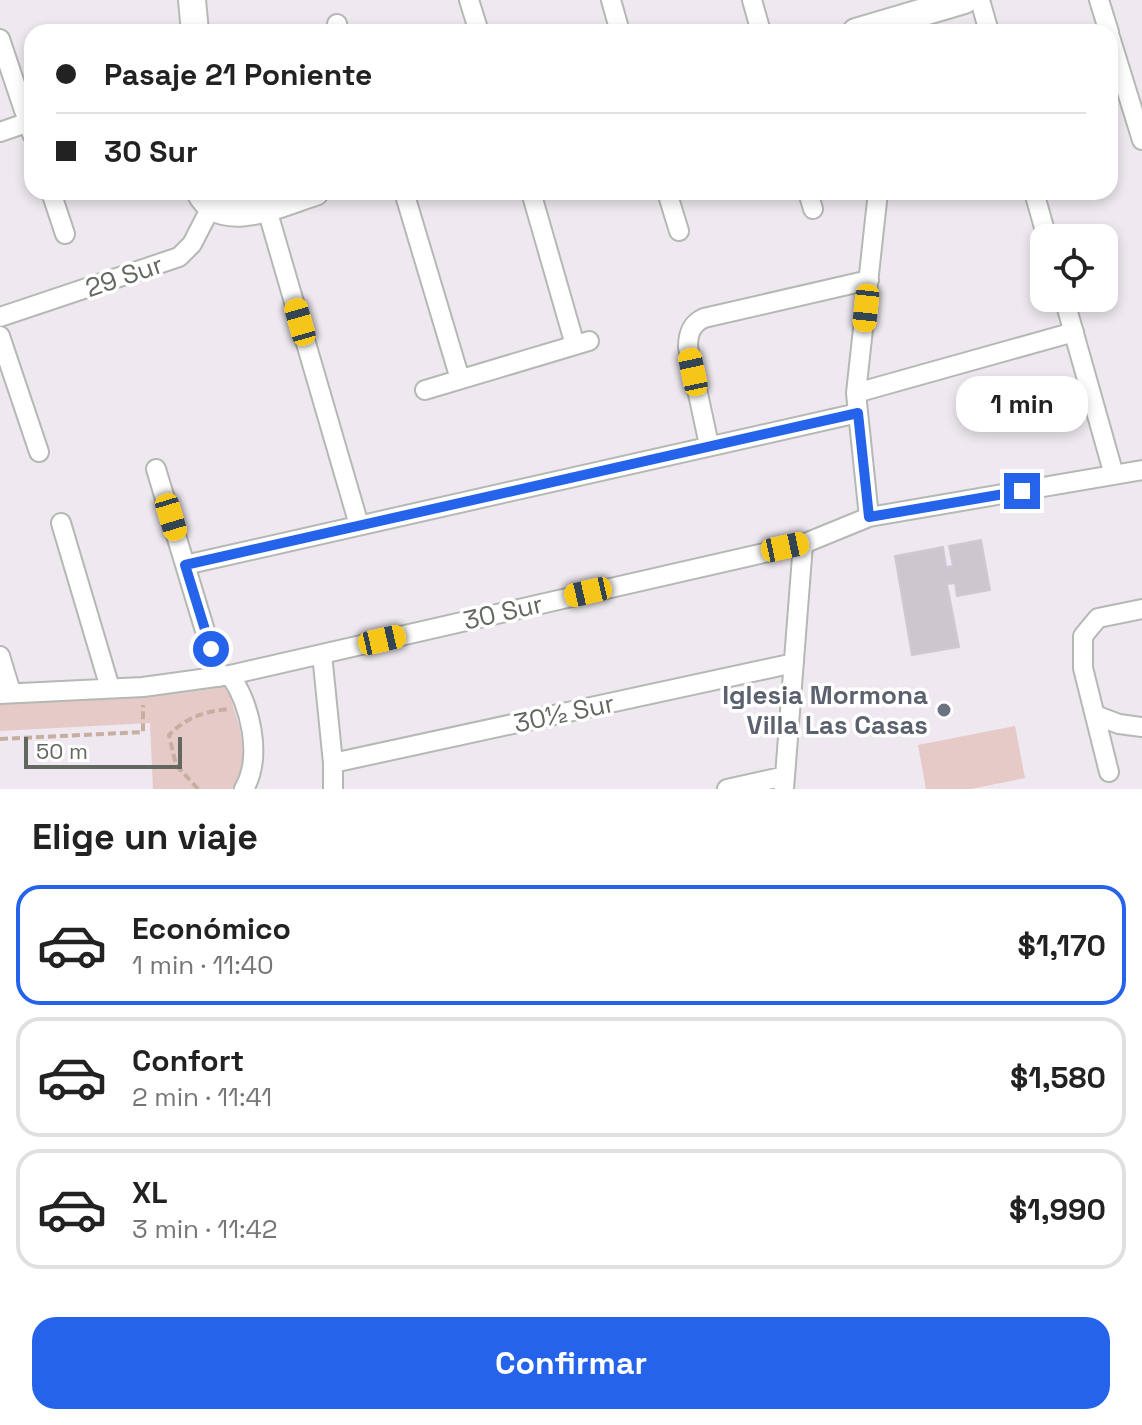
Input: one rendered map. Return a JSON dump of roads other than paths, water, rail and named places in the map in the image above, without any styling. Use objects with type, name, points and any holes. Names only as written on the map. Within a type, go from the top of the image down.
[{"type":"street","points":[[192,0],[194,24]]},
{"type":"street","points":[[469,0],[476,24]]},
{"type":"street","points":[[611,0],[618,24]]},
{"type":"street","points":[[752,0],[759,24]]},
{"type":"street","points":[[895,17],[964,0]]},
{"type":"street","points":[[980,0],[987,24]]},
{"type":"street","points":[[1099,0],[1106,24]]},
{"type":"street","points":[[0,39],[24,106]]},
{"type":"street","points":[[1118,55],[1135,95],[1142,140]]},
{"type":"street","points":[[0,132],[24,127]]},
{"type":"street","points":[[54,200],[65,234]]},
{"type":"street","name":"29 Sur","points":[[0,317],[179,257],[192,244],[206,200],[227,214],[236,214],[287,200]]},
{"type":"street","points":[[406,200],[460,379]]},
{"type":"street","points":[[425,390],[582,343],[534,200]]},
{"type":"street","points":[[669,200],[679,231]]},
{"type":"street","points":[[869,517],[856,393],[877,200]]},
{"type":"street","points":[[1036,200],[1043,224]]},
{"type":"street","points":[[266,206],[359,525]]},
{"type":"street","points":[[709,445],[688,347],[691,328],[704,318],[869,280]]},
{"type":"street","points":[[1068,312],[1114,475]]},
{"type":"street","points":[[856,393],[1074,332]]},
{"type":"street","points":[[0,336],[39,452]]},
{"type":"street","points":[[185,565],[858,413]]},
{"type":"street","points":[[156,469],[185,565],[225,676],[248,707],[253,745],[244,789]]},
{"type":"street","name":"30 Sur","points":[[5,693],[143,687],[225,676],[803,544],[869,517],[1142,470]]},
{"type":"street","points":[[61,523],[110,688]]},
{"type":"street","points":[[727,789],[785,783],[803,544]]},
{"type":"street","points":[[1109,772],[1083,668],[1083,636],[1092,623],[1106,616],[1142,609]]},
{"type":"street","points":[[322,654],[333,789]]},
{"type":"street","points":[[0,656],[5,693]]},
{"type":"street","name":"30½ Sur","points":[[333,763],[794,663]]},
{"type":"street","points":[[1095,715],[1119,724],[1142,727]]},
{"type":"place","name":"Iglesia Mormona Villa Las Casas","points":[[944,710]]}]
